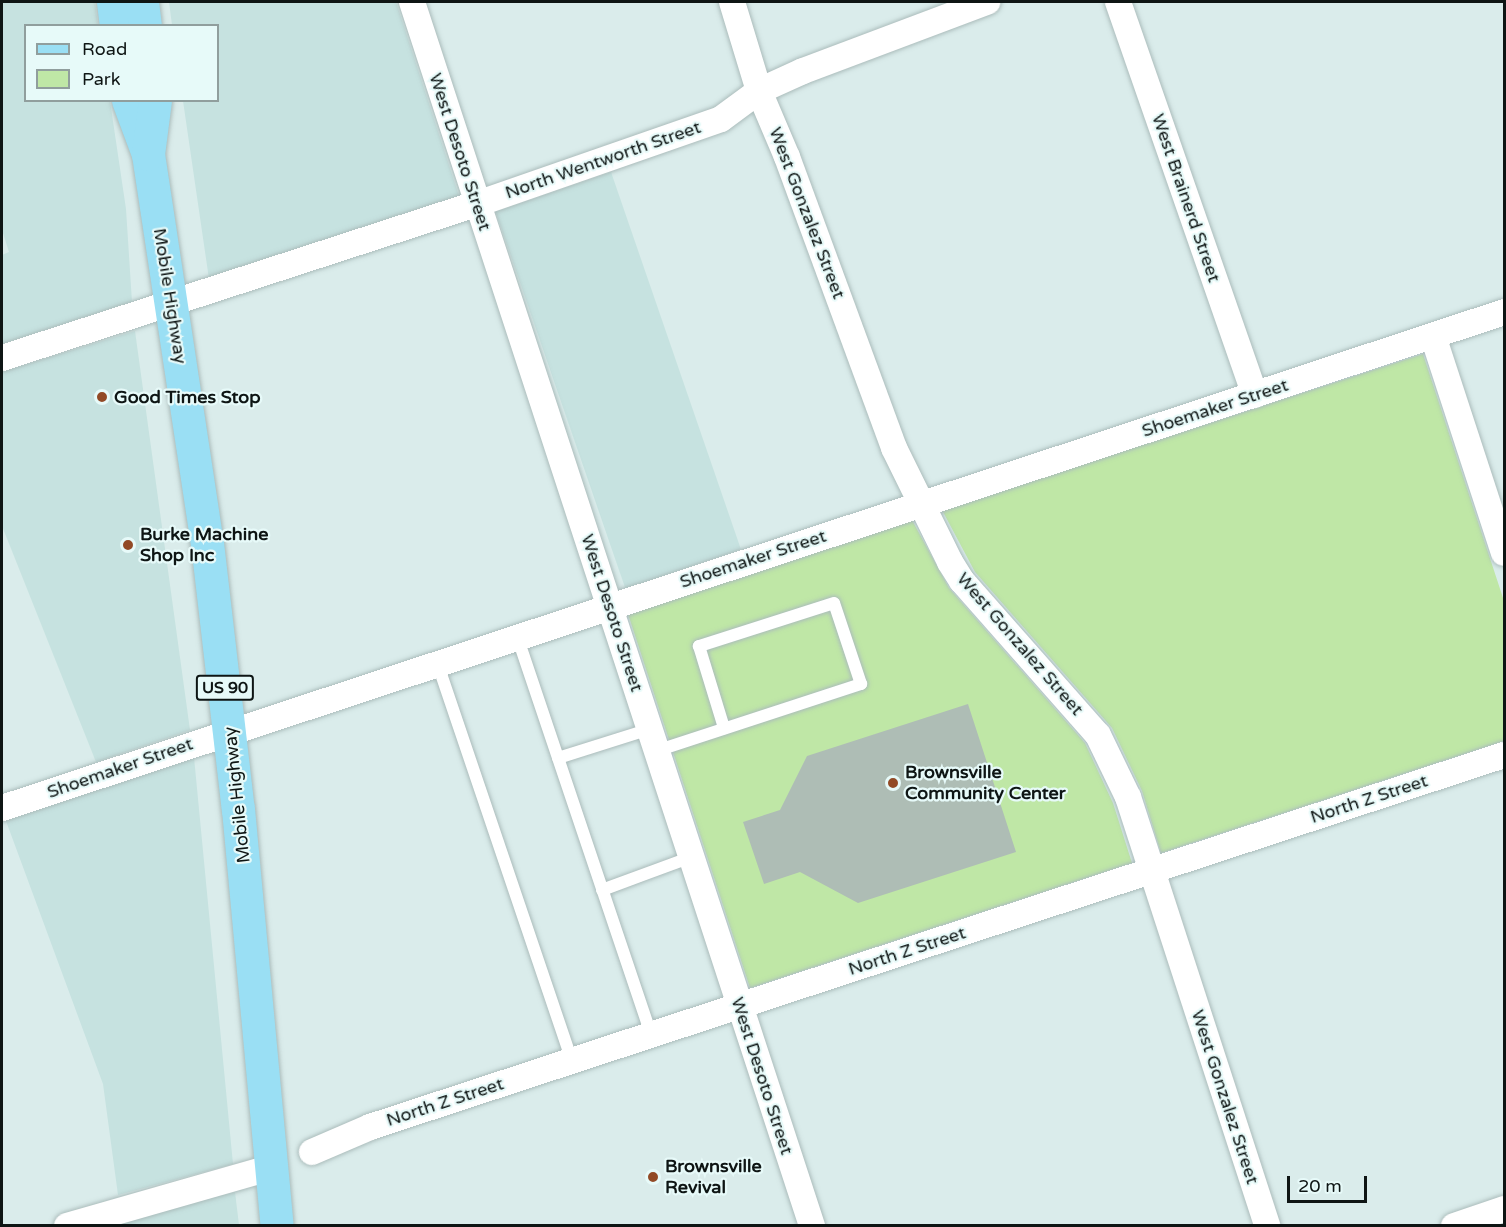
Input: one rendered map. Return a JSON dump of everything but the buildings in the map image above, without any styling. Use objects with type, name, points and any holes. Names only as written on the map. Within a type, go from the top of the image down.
[{"type":"main road","points":[[113,2],[116,24]]},
{"type":"main road","points":[[142,2],[145,24]]},
{"type":"main road","name":"Mobile Highway","points":[[129,102],[148,154],[207,543],[230,730],[277,1226]]},
{"type":"main road","name":"Mobile Highway","points":[[148,154],[155,102]]},
{"type":"street","name":"West Desoto Street","points":[[412,2],[812,1226]]},
{"type":"street","name":"West Gonzalez Street","points":[[732,2],[759,91],[787,156],[894,448],[921,503],[962,581],[1098,735],[1128,797],[1150,871],[1267,1226]]},
{"type":"street","name":"North Wentworth Street","points":[[2,358],[172,305],[477,204],[721,119],[759,91],[987,2]]},
{"type":"street","name":"West Brainerd Street","points":[[1118,2],[1255,395]]},
{"type":"street","name":"Shoemaker Street","points":[[2,808],[230,730],[1504,312]]},
{"type":"street","points":[[1433,336],[1504,553]]},
{"type":"street","name":"North Z Street","points":[[312,1152],[370,1127],[1504,755]]},
{"type":"street","points":[[67,1226],[273,1167]]},
{"type":"street","points":[[1454,1226],[1504,1209]]},
{"type":"lane","points":[[558,758],[724,728],[861,684],[834,603],[699,646],[724,728]]},
{"type":"lane","points":[[517,636],[651,1035]]},
{"type":"lane","points":[[437,662],[572,1061]]},
{"type":"lane","points":[[602,890],[692,857]]},
{"type":"shaded area","points":[[2,2],[95,2],[98,24],[24,24],[24,102],[110,102],[126,209],[132,302],[2,344],[2,255],[9,252],[2,230]]},
{"type":"shaded area","points":[[169,2],[396,2],[459,196],[209,279],[183,102],[219,102],[219,24],[172,24]]},
{"type":"shaded area","points":[[611,172],[741,549],[626,589],[496,212]]},
{"type":"shaded area","points":[[135,331],[190,730],[96,762],[2,526],[2,372]]},
{"type":"shaded area","points":[[194,757],[233,1164],[118,1195],[103,1084],[6,821]]},
{"type":"shaded area","points":[[235,1192],[239,1225],[121,1226],[121,1222],[144,1215]]},
{"type":"green space","points":[[1423,354],[1504,601],[1504,741],[1161,853],[1142,791],[1112,728],[975,572],[942,510]]},
{"type":"green space","points":[[912,520],[949,588],[1085,743],[1113,803],[1132,863],[750,988],[628,614]]},
{"type":"place","name":"Good Times Stop","points":[[102,397]]},
{"type":"place","name":"Burke Machine Shop Inc","points":[[128,545]]},
{"type":"place","name":"Brownsville Community Center","points":[[893,783]]},
{"type":"place","name":"Brownsville Revival","points":[[653,1177]]}]
